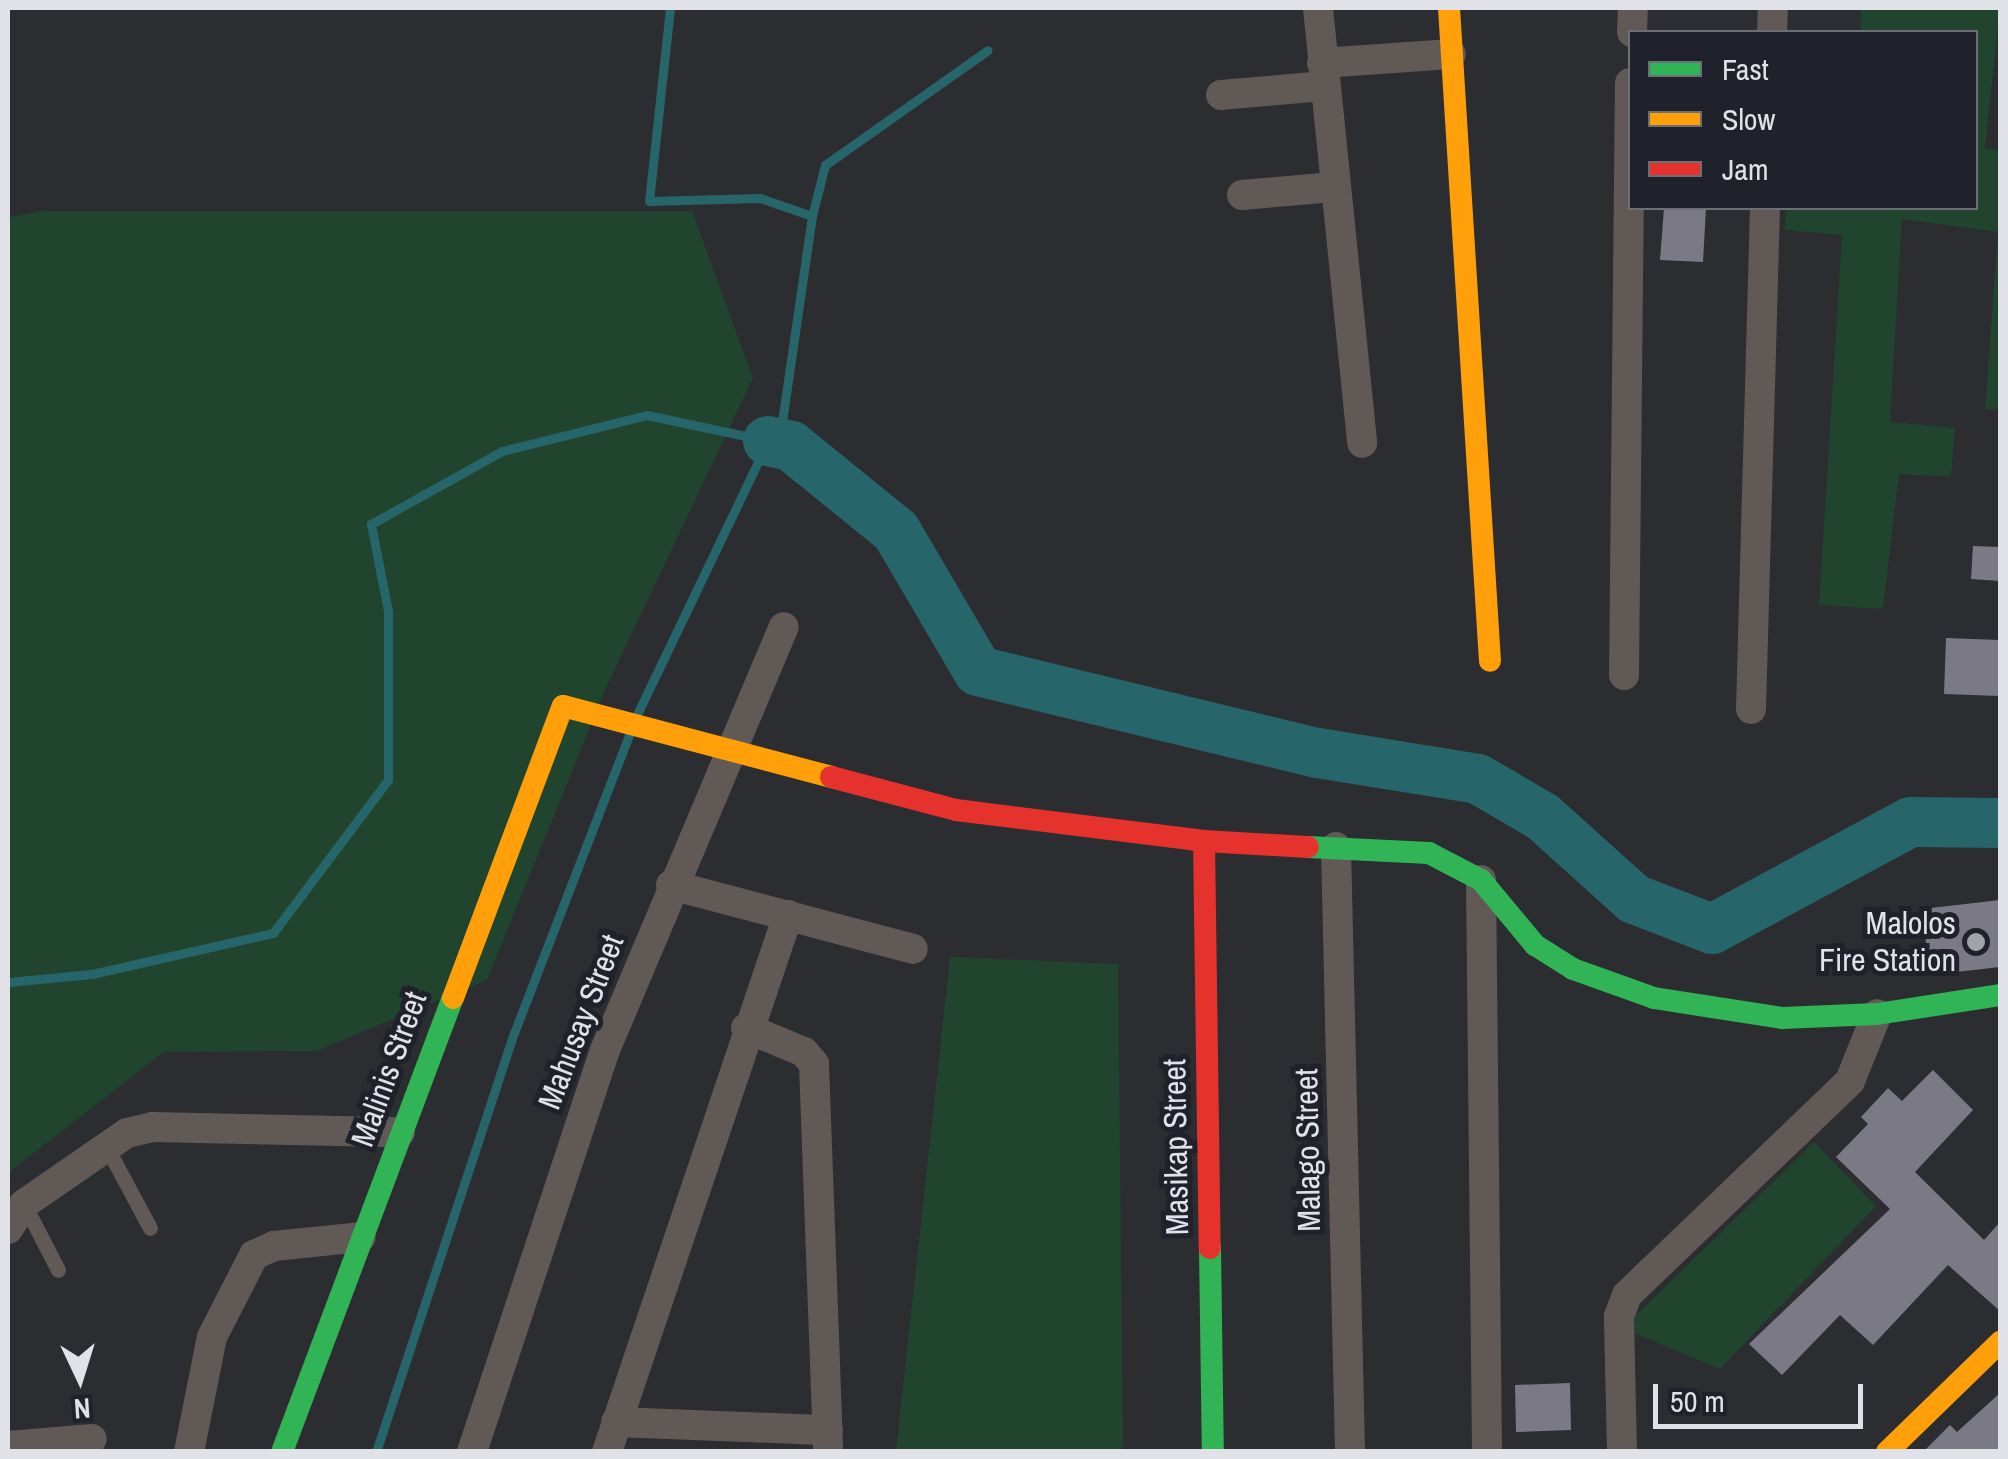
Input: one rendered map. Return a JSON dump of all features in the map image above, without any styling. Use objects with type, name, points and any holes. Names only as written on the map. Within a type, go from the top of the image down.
[{"type":"street","points":[[1318,8],[1362,443]]},
{"type":"street","points":[[1450,8],[1490,661]]},
{"type":"street","points":[[1221,95],[1451,54]]},
{"type":"street","points":[[1242,194],[1334,187]]},
{"type":"street","points":[[1624,675],[1629,210]]},
{"type":"street","points":[[1752,708],[1765,210]]},
{"type":"street","name":"Mahusay Street","points":[[472,1452],[604,1050],[784,627]]},
{"type":"street","name":"Malinis Street","points":[[282,1452],[558,709],[569,705],[732,754]]},
{"type":"street","points":[[732,754],[956,810],[1204,841],[1429,853],[1481,880],[1535,945],[1573,969],[1654,998],[1782,1018],[1877,1014],[2000,995]]},
{"type":"street","name":"Masikap Street","points":[[1204,841],[1213,1452]]},
{"type":"street","name":"Malago Street","points":[[1336,847],[1350,1452]]},
{"type":"street","points":[[1481,880],[1486,1452]]},
{"type":"street","points":[[671,885],[913,949]]},
{"type":"street","points":[[607,1452],[746,1028],[788,916]]},
{"type":"street","points":[[1622,1452],[1619,1316],[1627,1294],[1850,1081],[1877,1014]]},
{"type":"street","points":[[616,1422],[828,1441],[814,1064],[804,1052],[746,1028]]},
{"type":"street","points":[[16,1217],[105,1144],[152,1127],[400,1132]]},
{"type":"street","points":[[189,1452],[212,1337],[254,1255],[274,1246],[361,1238]]},
{"type":"street","points":[[1887,1452],[2000,1342]]},
{"type":"street","points":[[8,1446],[92,1439]]},
{"type":"lane","points":[[105,1144],[150,1228]]},
{"type":"lane","points":[[16,1217],[58,1270]]},
{"type":"green space","points":[[1861,8],[2000,8],[1985,148],[2000,151],[2000,410],[1985,409],[1998,232],[1902,219],[1890,422],[1955,428],[1951,477],[1899,474],[1883,609],[1819,605],[1842,235],[1785,230],[1786,210],[1978,210],[1978,30],[1861,30]]},
{"type":"green space","points":[[45,211],[692,211],[753,378],[606,688],[487,980],[316,1051],[164,1052],[8,1173],[8,217]]},
{"type":"green space","points":[[950,957],[1118,964],[1123,1451],[896,1451]]},
{"type":"green space","points":[[1814,1142],[1876,1206],[1720,1369],[1632,1332],[1635,1316]]},
{"type":"building","points":[[1664,210],[1706,210],[1703,262],[1660,260]]},
{"type":"building","points":[[1973,546],[2000,547],[2000,581],[1971,579]]},
{"type":"building","points":[[1946,638],[2000,640],[2000,696],[1944,694]]},
{"type":"building","points":[[2000,900],[2000,967],[1930,975],[1922,909]]},
{"type":"building","points":[[1933,1070],[1973,1110],[1915,1172],[1984,1240],[2000,1222],[2000,1311],[1948,1265],[1873,1345],[1840,1315],[1782,1375],[1749,1344],[1890,1209],[1836,1157],[1868,1124],[1861,1117],[1888,1088],[1902,1101]]},
{"type":"building","points":[[1570,1383],[1571,1430],[1516,1432],[1515,1385]]},
{"type":"building","points":[[2000,1393],[2000,1452],[1923,1452],[1950,1425],[1957,1432]]},
{"type":"waterway","points":[[670,8],[649,201],[760,198],[812,216],[779,443]]},
{"type":"waterway","points":[[812,216],[825,165],[988,50]]},
{"type":"waterway","points":[[8,982],[92,974],[273,933],[388,780],[388,611],[371,524],[502,451],[647,415],[768,441],[637,714]]},
{"type":"waterway","points":[[768,441],[791,446],[896,531],[978,671],[1318,753],[1478,779],[1543,817],[1634,899],[1712,929],[1911,822],[2000,823]]},
{"type":"waterway","points":[[376,1452],[514,1033],[630,733]]},
{"type":"traffic: fast","points":[[1308,847],[1429,853],[1481,880],[1535,945],[1573,969],[1654,998],[1782,1018],[1877,1014],[2000,995]]},
{"type":"traffic: fast","points":[[282,1452],[453,998]]},
{"type":"traffic: fast","points":[[1210,1248],[1213,1452]]},
{"type":"traffic: slow","points":[[1449,8],[1490,661]]},
{"type":"traffic: slow","points":[[453,998],[563,706],[831,777]]},
{"type":"traffic: slow","points":[[1887,1452],[2000,1342]]},
{"type":"traffic: jam","points":[[831,777],[956,810],[1204,841],[1308,847]]},
{"type":"traffic: jam","points":[[1204,841],[1210,1248]]},
{"type":"place","name":"Malolos Fire Station","points":[[1976,942]]}]
